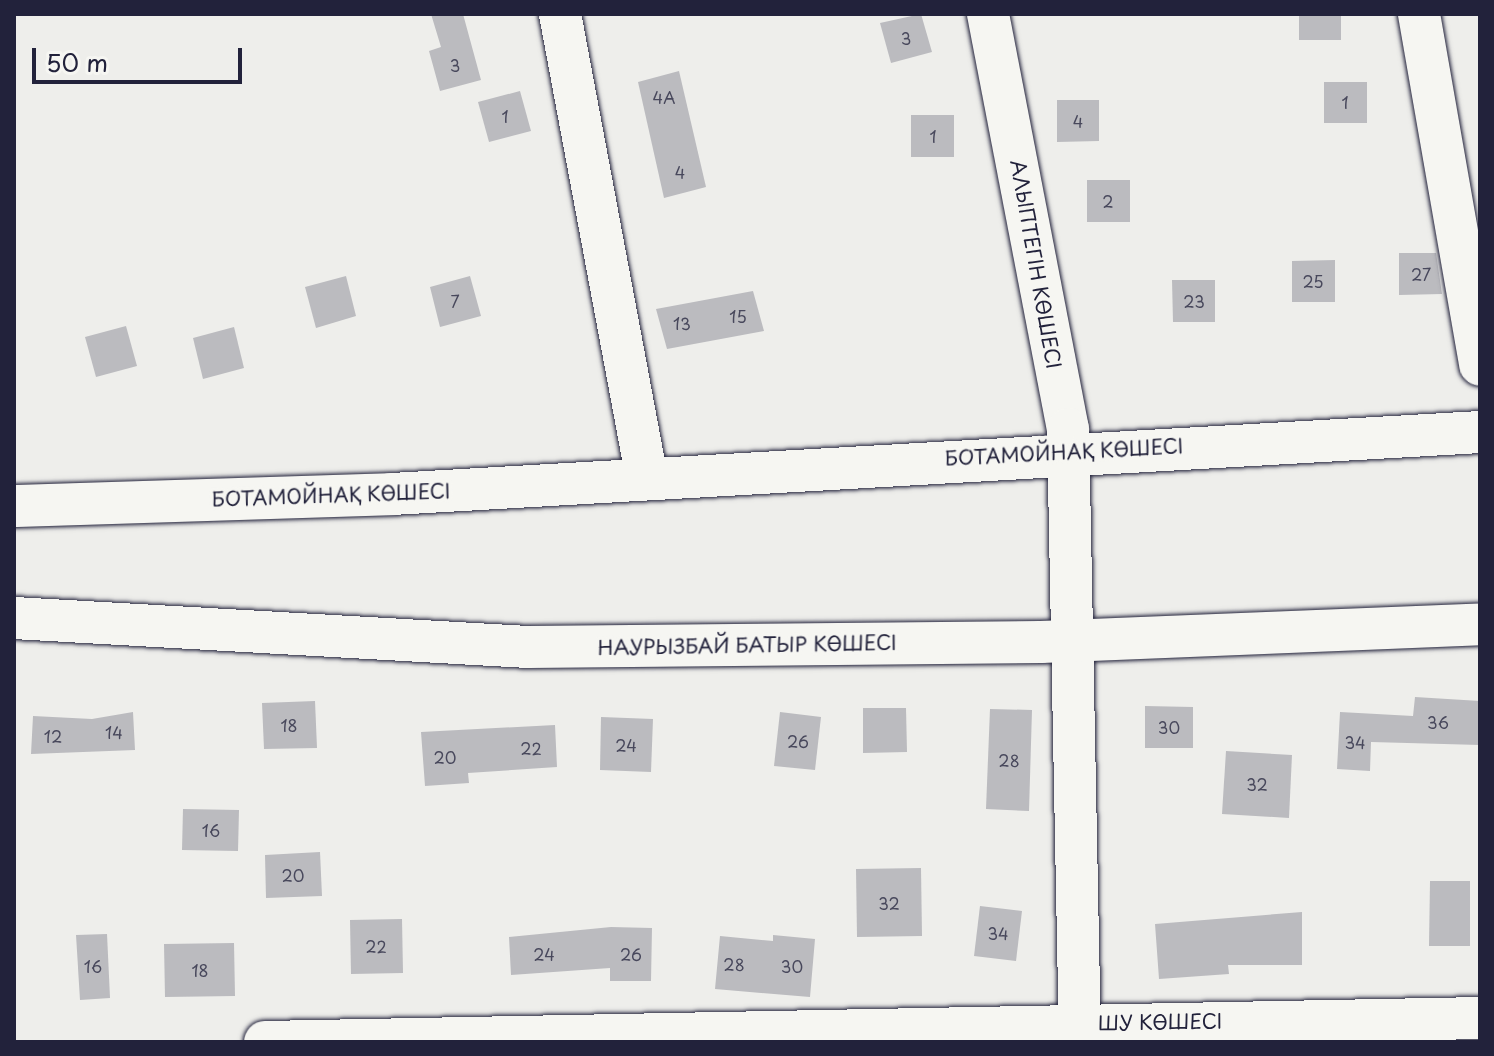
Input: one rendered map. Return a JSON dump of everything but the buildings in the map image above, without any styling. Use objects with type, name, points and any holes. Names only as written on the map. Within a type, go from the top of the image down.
[{"type":"street","points":[[560,14],[647,478]]},
{"type":"street","name":"АЛЫПТЕГІН КӨШЕСІ","points":[[988,14],[1068,451],[1080,1033]]},
{"type":"street","points":[[1419,14],[1480,365]]},
{"type":"street","name":"БОТАМОЙНАҚ КӨШЕСІ","points":[[14,506],[647,478],[1068,451],[1480,432]]},
{"type":"street","name":"НАУРЫЗБАЙ БАТЫР КӨШЕСІ","points":[[14,618],[528,647],[1072,641],[1480,624]]},
{"type":"street","name":"ШУ КӨШЕСІ","points":[[265,1042],[1080,1033],[1480,1018]]}]
